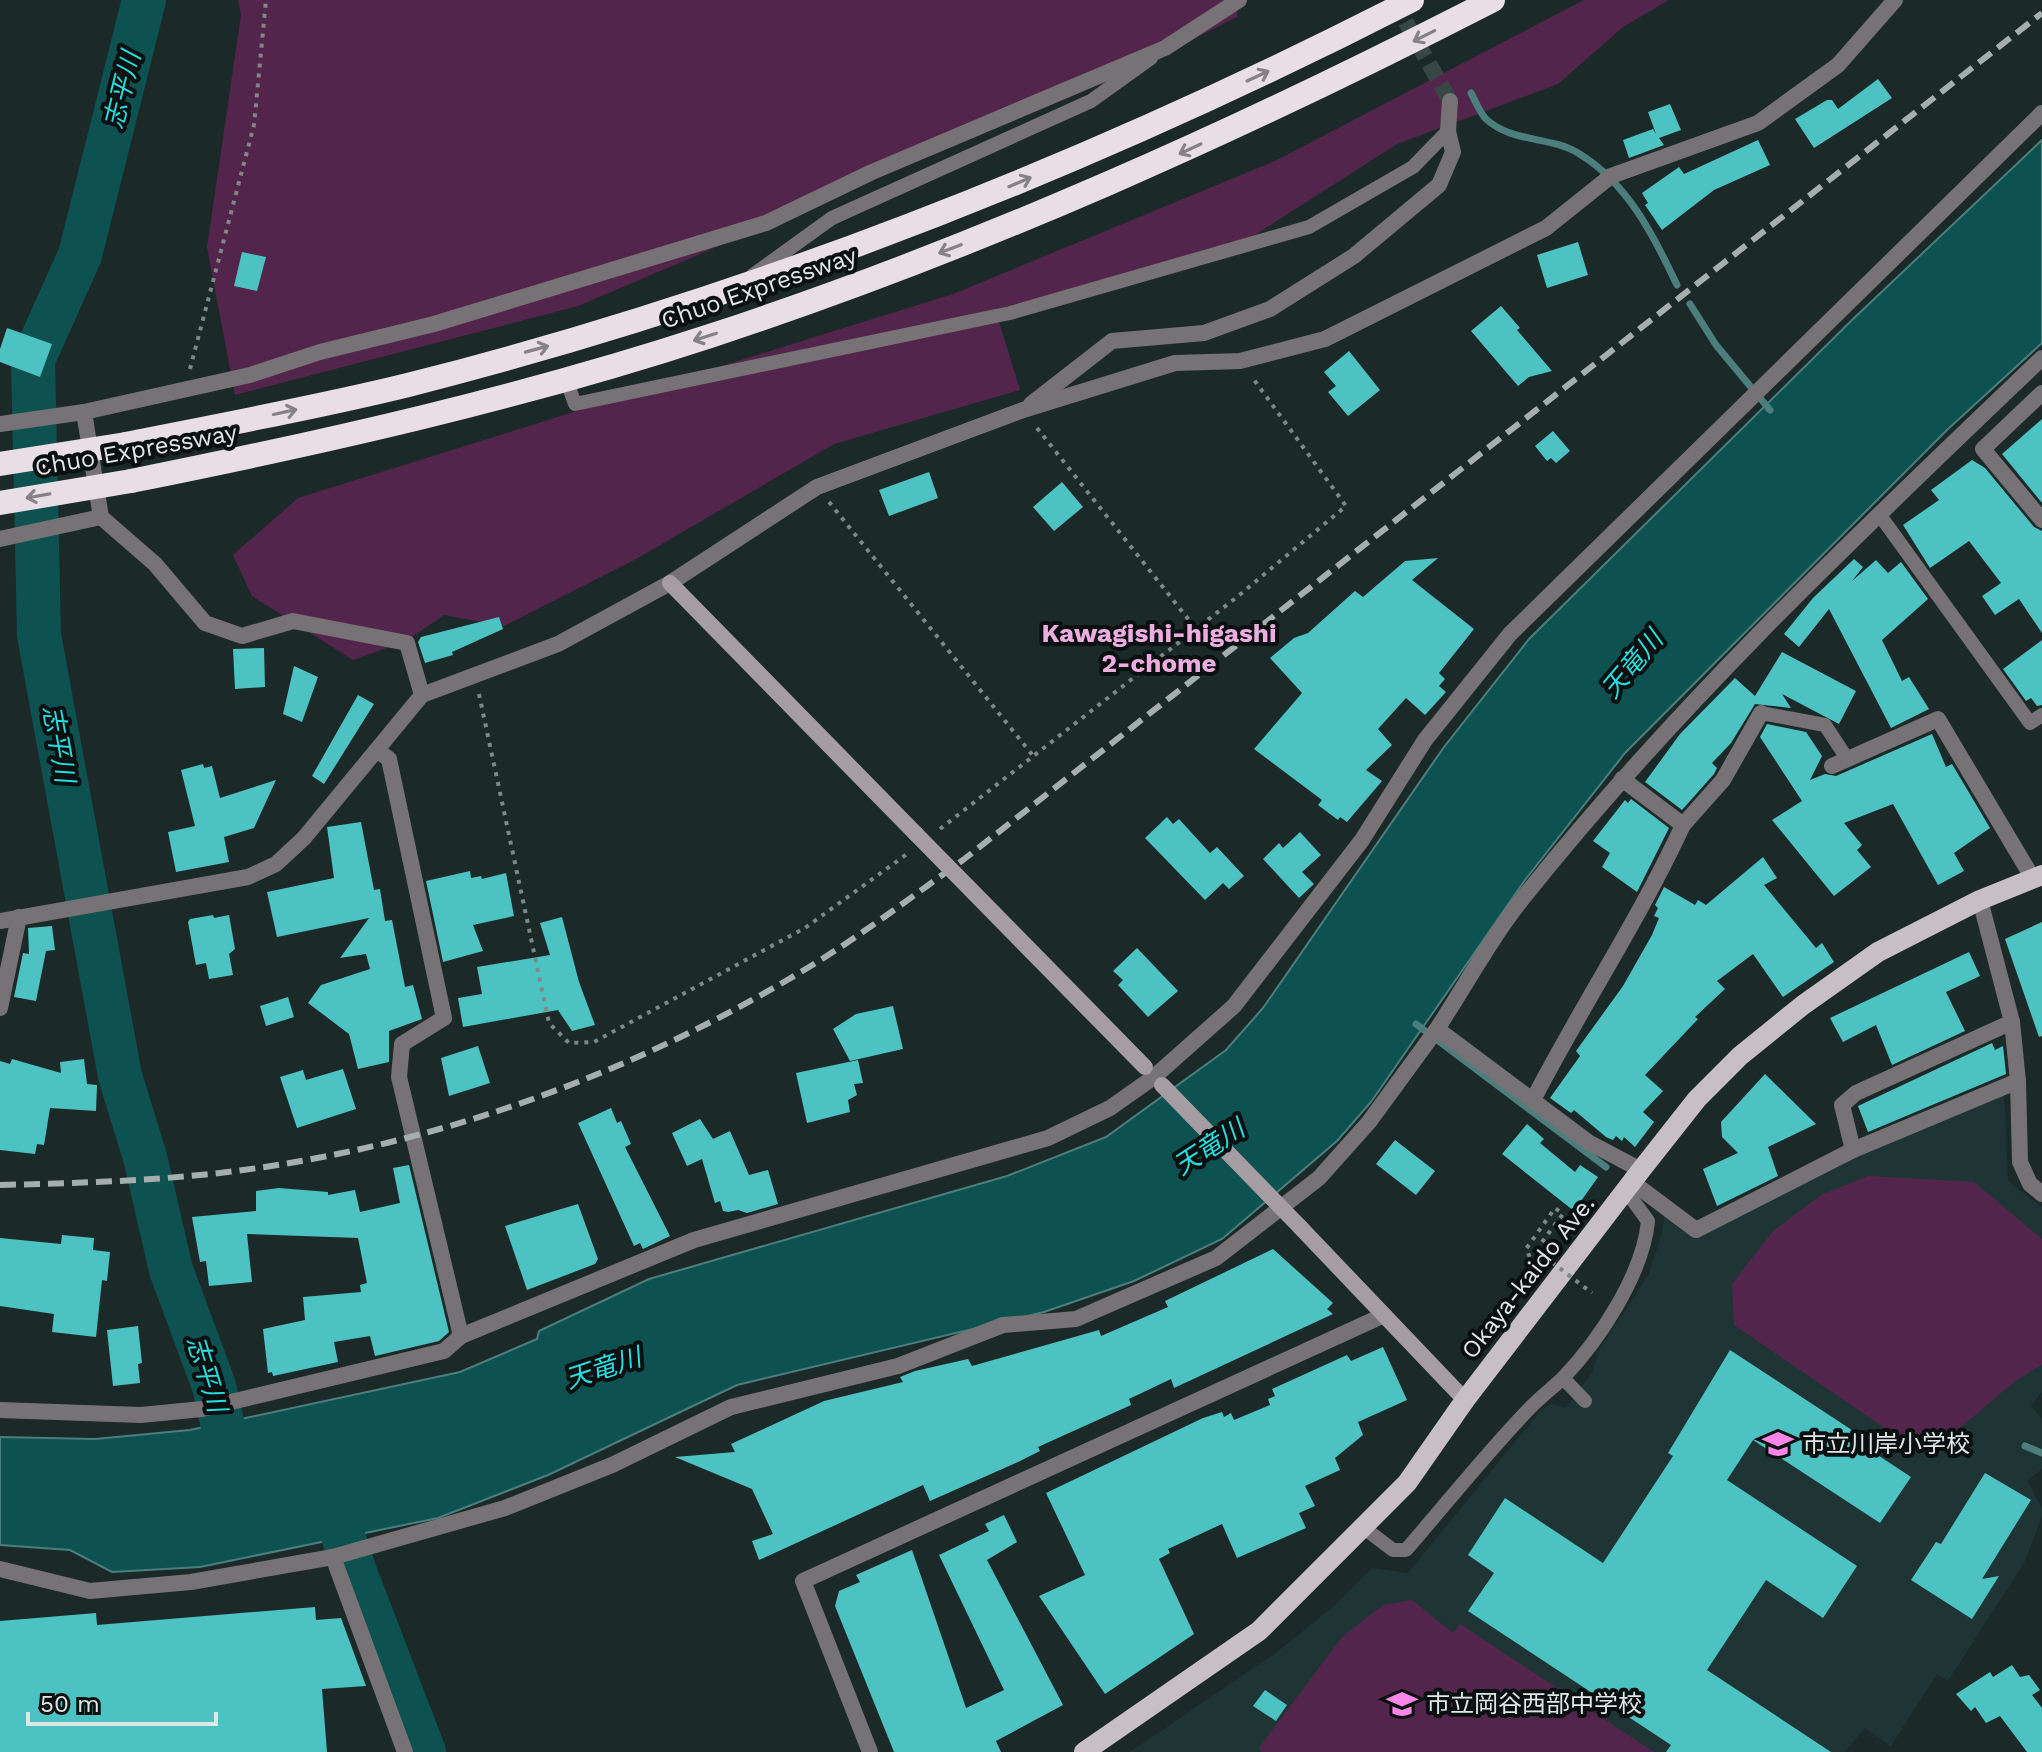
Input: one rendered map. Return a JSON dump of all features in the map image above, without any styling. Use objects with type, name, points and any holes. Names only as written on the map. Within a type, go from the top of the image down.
[{"type":"highway","name":"Chuo Expressway","points":[[0,464],[126,444],[406,385],[576,338],[736,286],[904,227],[1133,135],[1412,0]]},
{"type":"highway","name":"Chuo Expressway","points":[[0,503],[131,481],[414,421],[711,335],[999,230],[1189,150],[1336,81],[1493,0]]},
{"type":"main road","name":"Okaya-kaido Ave.","points":[[1084,1752],[1259,1631],[1407,1483],[1465,1400],[1633,1181],[1697,1099],[1740,1056],[1803,1005],[1878,952],[1980,900],[2037,876]]},
{"type":"street","points":[[0,424],[84,412],[185,390],[434,324],[766,223],[872,172],[1165,48],[1239,0]]},
{"type":"street","points":[[0,921],[248,877],[276,864],[304,838],[422,695],[558,644],[670,583],[817,487],[1023,410],[1175,363],[1240,361],[1325,339],[1546,228],[1611,176],[1758,123],[1838,65],[1895,0]]},
{"type":"street","points":[[1023,410],[1112,341],[1204,333],[1270,309],[1354,256],[1439,185],[1453,152],[1448,131],[1450,101]]},
{"type":"street","points":[[0,1410],[141,1415],[202,1409],[444,1351],[461,1336],[694,1240],[1048,1138],[1110,1108],[1154,1076],[1234,1006],[1362,840],[1425,740],[1510,634],[2042,113]]},
{"type":"street","points":[[0,1569],[90,1591],[191,1582],[333,1557],[505,1508],[612,1465],[731,1407],[898,1366],[1003,1325],[1076,1319],[1216,1258],[1319,1178],[1369,1122],[1437,1029],[1521,901],[1695,697],[2042,358]]},
{"type":"street","points":[[2042,393],[1983,449],[2042,520]]},
{"type":"street","points":[[84,412],[101,517],[155,564],[205,623],[242,636],[293,621],[407,643],[422,695]]},
{"type":"street","points":[[0,539],[101,517]]},
{"type":"street","points":[[670,583],[1154,1076],[1465,1400]]},
{"type":"street","points":[[1533,1100],[1568,1032],[1651,895],[1683,825],[1723,780],[1761,713]]},
{"type":"street","points":[[1840,763],[1938,719],[2037,876]]},
{"type":"street","points":[[378,751],[389,759],[444,1018],[402,1044],[399,1077],[461,1336]]},
{"type":"street","points":[[1622,779],[1683,825]]},
{"type":"street","points":[[1980,900],[2012,1022],[2018,1081],[2020,1162],[2030,1184],[2042,1194]]},
{"type":"street","points":[[0,1008],[19,917]]},
{"type":"street","points":[[1853,1150],[1842,1105],[1856,1093],[2012,1022]]},
{"type":"street","points":[[1437,1029],[1588,1142],[1696,1230],[1853,1150],[2018,1081]]},
{"type":"street","points":[[870,1752],[803,1581],[1382,1316]]},
{"type":"street","points":[[333,1557],[405,1752]]},
{"type":"lane","points":[[736,286],[832,218],[1091,101],[1165,48]]},
{"type":"lane","points":[[566,379],[575,404],[1010,313],[1309,227],[1413,167],[1448,131]]},
{"type":"lane","points":[[1879,514],[2030,723],[2042,715]]},
{"type":"lane","points":[[1761,713],[1825,725],[1840,763]]},
{"type":"lane","points":[[1364,1528],[1393,1550],[1406,1550],[1528,1409],[1563,1378],[1591,1342],[1632,1279],[1646,1246],[1648,1221],[1633,1181]]},
{"type":"lane","points":[[1563,1378],[1585,1401]]},
{"type":"path","points":[[185,390],[254,125],[266,0]]},
{"type":"path","points":[[935,833],[1196,629],[1346,506],[1240,361]]},
{"type":"path","points":[[1023,410],[1196,629]]},
{"type":"path","points":[[817,487],[1034,757]]},
{"type":"path","points":[[475,676],[549,1023],[569,1043],[594,1042],[805,928],[911,851]]},
{"type":"path","points":[[1541,1277],[1526,1249],[1555,1208],[1563,1214],[1536,1250],[1592,1293]]},
{"type":"shaded area","points":[[238,0],[1238,0],[1237,17],[1135,69],[578,306],[235,395],[207,247],[241,15]]},
{"type":"shaded area","points":[[1584,0],[1669,0],[1623,27],[1558,84],[1397,144],[1230,251],[995,309],[1020,390],[834,444],[636,559],[504,626],[444,615],[406,641],[353,660],[252,596],[233,555],[298,498],[953,294],[1275,161]]},
{"type":"shaded area","name":"市立川岸小学校","points":[[2004,1094],[2008,1181],[2042,1207],[2042,1392],[2031,1406],[2042,1419],[2042,1469],[2027,1481],[2042,1508],[2042,1516],[2025,1561],[1948,1681],[1937,1674],[1891,1746],[1865,1728],[1845,1752],[1130,1752],[1273,1655],[1334,1606],[1372,1568],[1408,1573],[1542,1409],[1553,1404],[1566,1408],[1592,1372],[1599,1350],[1649,1274],[1663,1229],[1664,1210],[1700,1235],[1842,1162]]},
{"type":"shaded area","points":[[1868,1176],[1974,1182],[2042,1239],[2042,1365],[2009,1386],[1951,1434],[1917,1450],[1734,1325],[1732,1284],[1773,1231],[1821,1195]]},
{"type":"shaded area","name":"市立岡谷西部中学校","points":[[1412,1600],[1453,1633],[1460,1624],[1654,1752],[1262,1752],[1259,1748],[1342,1637],[1383,1605]]},
{"type":"water","name":"天竜川","points":[[2042,140],[2042,343],[1948,429],[1625,753],[1525,880],[1371,1102],[1337,1141],[1222,1239],[1134,1281],[1044,1312],[737,1385],[548,1475],[438,1518],[200,1567],[112,1572],[70,1550],[0,1545],[0,1437],[95,1439],[190,1430],[460,1372],[537,1339],[539,1331],[649,1279],[1007,1176],[1106,1137],[1226,1050],[1263,1008],[1444,747],[1529,639],[1852,320]]},
{"type":"building","points":[[1878,79],[1892,98],[1814,148],[1795,119],[1827,100],[1832,100],[1838,109]]},
{"type":"building","points":[[1670,104],[1681,130],[1659,138],[1664,145],[1629,158],[1623,140],[1653,129],[1656,134],[1648,112]]},
{"type":"building","points":[[1758,140],[1770,165],[1714,190],[1662,230],[1645,205],[1648,203],[1642,193],[1679,167],[1684,174]]},
{"type":"building","points":[[1578,242],[1588,275],[1547,288],[1537,255]]},
{"type":"building","points":[[242,252],[266,257],[257,291],[234,286]]},
{"type":"building","points":[[1501,306],[1552,371],[1529,377],[1518,386],[1471,331]]},
{"type":"building","points":[[7,328],[52,344],[40,377],[0,362],[0,349]]},
{"type":"building","points":[[1349,351],[1380,390],[1348,416],[1328,392],[1336,386],[1324,372]]},
{"type":"building","points":[[2042,419],[2042,503],[2002,454]]},
{"type":"building","points":[[1553,431],[1570,451],[1556,463],[1551,458],[1547,461],[1535,446]]},
{"type":"building","points":[[1972,460],[1985,468],[2034,527],[2042,531],[2042,633],[2019,599],[1995,615],[1982,596],[2001,583],[1969,541],[1930,568],[1903,525],[1939,500],[1931,490]]},
{"type":"building","points":[[929,472],[938,498],[889,516],[879,490]]},
{"type":"building","points":[[1062,482],[1083,507],[1054,531],[1033,507]]},
{"type":"building","points":[[1438,558],[1412,580],[1474,629],[1439,673],[1445,679],[1439,686],[1446,692],[1425,715],[1406,698],[1378,729],[1392,745],[1366,770],[1382,781],[1347,822],[1340,817],[1338,820],[1318,805],[1322,800],[1254,749],[1302,693],[1270,658],[1294,638],[1308,633],[1355,591],[1363,597],[1405,561]]},
{"type":"building","points":[[1854,559],[1863,567],[1852,581],[1876,560],[1888,573],[1901,562],[1928,599],[1882,640],[1902,681],[1909,677],[1929,709],[1891,728],[1829,609],[1799,647],[1784,634],[1813,598]]},
{"type":"building","points":[[499,617],[503,629],[452,652],[453,655],[425,663],[418,642],[421,637]]},
{"type":"building","points":[[2042,640],[2042,705],[2037,706],[2031,698],[2026,701],[2003,669]]},
{"type":"building","points":[[264,648],[265,687],[235,689],[233,649]]},
{"type":"building","points":[[1782,652],[1856,691],[1839,724],[1782,694],[1791,708],[1755,704],[1731,743],[1712,763],[1717,768],[1714,774],[1682,810],[1645,782],[1680,734],[1735,678],[1755,696]]},
{"type":"building","points":[[294,666],[318,677],[302,722],[283,714]]},
{"type":"building","points":[[358,695],[374,704],[324,784],[312,776]]},
{"type":"building","points":[[1767,724],[1806,732],[1822,756],[1810,780],[1825,774],[1836,776],[1932,734],[1946,767],[1952,764],[1990,828],[1954,853],[1964,871],[1938,885],[1893,804],[1844,823],[1862,845],[1857,850],[1871,867],[1834,896],[1772,820],[1802,801],[1760,737]]},
{"type":"building","points":[[203,764],[204,768],[212,766],[220,798],[276,780],[254,828],[224,837],[229,862],[176,872],[168,832],[195,826],[181,770]]},
{"type":"building","points":[[1631,799],[1669,828],[1637,892],[1602,867],[1610,853],[1593,841],[1625,800],[1628,803]]},
{"type":"building","points":[[1167,817],[1173,824],[1179,819],[1210,853],[1217,847],[1244,876],[1229,889],[1223,883],[1205,900],[1145,838]]},
{"type":"building","points":[[361,822],[374,890],[380,889],[385,921],[392,920],[405,987],[413,985],[422,1019],[389,1031],[389,1062],[358,1069],[349,1034],[308,1003],[321,985],[370,969],[366,954],[340,958],[369,918],[277,937],[267,892],[334,878],[327,827]]},
{"type":"building","points":[[1300,832],[1321,855],[1302,872],[1314,884],[1299,898],[1263,859],[1279,843],[1283,848]]},
{"type":"building","points":[[1763,857],[1777,878],[1764,885],[1816,948],[1822,943],[1834,962],[1783,997],[1753,954],[1717,981],[1725,989],[1695,1017],[1698,1019],[1645,1075],[1663,1091],[1643,1112],[1654,1122],[1635,1147],[1624,1137],[1622,1141],[1616,1136],[1613,1140],[1606,1137],[1574,1110],[1571,1113],[1550,1098],[1580,1056],[1576,1051],[1623,986],[1652,935],[1659,918],[1654,916],[1658,908],[1655,905],[1664,887],[1695,905],[1698,900],[1706,905]]},
{"type":"building","points":[[470,871],[471,878],[481,876],[482,879],[506,873],[514,916],[473,925],[483,951],[443,962],[426,881]]},
{"type":"building","points":[[213,915],[214,918],[229,915],[235,949],[229,954],[233,975],[209,979],[206,963],[196,965],[188,922]]},
{"type":"building","points":[[562,917],[579,982],[595,1025],[572,1031],[558,1010],[463,1027],[458,998],[482,994],[477,967],[550,955],[540,923]]},
{"type":"building","points":[[2042,922],[2042,1036],[2039,1037],[2005,939]]},
{"type":"building","points":[[52,926],[55,950],[46,951],[36,1001],[14,997],[23,953],[29,954],[28,928]]},
{"type":"building","points":[[1137,948],[1178,991],[1148,1017],[1118,985],[1123,980],[1113,971]]},
{"type":"building","points":[[1969,952],[1980,976],[1946,992],[1965,1031],[1892,1065],[1876,1025],[1843,1042],[1830,1018]]},
{"type":"building","points":[[288,997],[294,1017],[266,1026],[260,1006]]},
{"type":"building","points":[[893,1006],[903,1049],[850,1061],[833,1029],[856,1014]]},
{"type":"building","points":[[1992,1043],[1995,1050],[2003,1046],[2006,1074],[1868,1132],[1858,1106]]},
{"type":"building","points":[[478,1046],[490,1083],[449,1096],[441,1058]]},
{"type":"building","points":[[12,1059],[61,1073],[60,1062],[84,1059],[87,1084],[97,1085],[96,1111],[50,1108],[44,1145],[37,1144],[35,1154],[0,1150],[0,1061],[10,1064]]},
{"type":"building","points":[[858,1060],[863,1083],[854,1084],[857,1095],[848,1100],[850,1112],[807,1123],[796,1073]]},
{"type":"building","points":[[343,1069],[356,1109],[297,1128],[280,1077],[303,1070],[306,1080]]},
{"type":"building","points":[[1765,1074],[1816,1124],[1768,1147],[1778,1176],[1717,1206],[1703,1169],[1738,1153],[1722,1137],[1721,1122]]},
{"type":"building","points":[[611,1108],[617,1123],[621,1121],[631,1144],[625,1147],[670,1236],[643,1249],[640,1243],[634,1246],[578,1123]]},
{"type":"building","points":[[700,1119],[713,1139],[730,1131],[749,1175],[768,1170],[778,1204],[747,1213],[723,1211],[720,1201],[715,1203],[702,1159],[687,1166],[672,1133]]},
{"type":"building","points":[[1527,1124],[1544,1139],[1540,1143],[1575,1172],[1580,1165],[1598,1177],[1574,1211],[1502,1154]]},
{"type":"building","points":[[1395,1140],[1435,1171],[1416,1195],[1376,1164]]},
{"type":"building","points":[[409,1165],[449,1332],[439,1341],[375,1356],[370,1336],[334,1342],[338,1362],[273,1376],[272,1372],[268,1373],[263,1329],[305,1320],[303,1297],[361,1292],[360,1285],[367,1283],[358,1238],[247,1234],[252,1282],[209,1286],[206,1261],[200,1262],[192,1217],[256,1211],[256,1191],[279,1188],[328,1192],[328,1195],[355,1190],[360,1212],[400,1203],[393,1168]]},
{"type":"building","points":[[578,1204],[598,1259],[595,1264],[527,1290],[505,1226]]},
{"type":"building","points":[[62,1235],[94,1238],[93,1250],[110,1252],[107,1281],[102,1280],[96,1337],[52,1332],[54,1314],[0,1306],[0,1238],[61,1244]]},
{"type":"building","points":[[1273,1249],[1333,1303],[1327,1309],[1333,1314],[1174,1388],[1171,1379],[1129,1399],[1131,1405],[1038,1447],[1040,1451],[1018,1462],[930,1501],[923,1485],[759,1560],[752,1541],[773,1534],[752,1489],[675,1457],[735,1452],[731,1444],[824,1401],[903,1382],[900,1377],[915,1371],[968,1359],[972,1366],[1099,1330],[1101,1336],[1168,1307],[1165,1301]]},
{"type":"building","points":[[138,1326],[142,1363],[138,1364],[140,1383],[113,1386],[107,1330]]},
{"type":"building","points":[[1383,1347],[1407,1400],[1358,1422],[1363,1435],[1335,1458],[1340,1470],[1305,1486],[1315,1506],[1299,1513],[1306,1528],[1237,1558],[1222,1524],[1168,1549],[1170,1553],[1159,1559],[1194,1634],[1105,1694],[1039,1596],[1085,1575],[1046,1493],[1203,1418],[1222,1412],[1224,1417],[1231,1413],[1234,1420],[1270,1405],[1268,1399],[1275,1396],[1272,1389],[1347,1355],[1351,1361]]},
{"type":"building","points":[[1730,1350],[1864,1438],[1861,1444],[1911,1477],[1880,1523],[1753,1440],[1727,1480],[1857,1566],[1823,1618],[1766,1580],[1707,1670],[1831,1752],[1666,1752],[1671,1745],[1468,1611],[1494,1573],[1468,1555],[1505,1498],[1603,1563],[1673,1456],[1668,1453]]},
{"type":"building","points":[[1985,1473],[2031,1500],[1982,1579],[1999,1576],[1972,1619],[1911,1580],[1936,1542],[1941,1544]]},
{"type":"building","points":[[1004,1515],[1017,1542],[987,1560],[1063,1705],[996,1741],[1001,1752],[894,1752],[835,1606],[839,1591],[860,1582],[856,1575],[912,1550],[966,1708],[1004,1690],[939,1555],[989,1531],[985,1524]]},
{"type":"building","points":[[315,1607],[316,1620],[341,1618],[366,1686],[322,1689],[327,1752],[0,1752],[0,1621],[96,1613],[97,1625]]},
{"type":"building","points":[[2012,1665],[2020,1677],[2029,1675],[2040,1690],[2032,1695],[2042,1708],[2042,1752],[2027,1752],[2000,1716],[1986,1723],[1975,1707],[1971,1711],[1956,1694],[1990,1672],[1993,1677]]},
{"type":"building","points":[[1265,1690],[1287,1705],[1276,1721],[1253,1706]]},
{"type":"waterway","name":"志平川","points":[[144,0],[80,255],[33,360],[39,635],[120,1076],[145,1157],[171,1270],[214,1386],[235,1480]]},
{"type":"waterway","points":[[1471,93],[1484,116],[1496,127],[1567,148],[1611,179],[1648,229],[1677,285]]},
{"type":"waterway","points":[[1690,304],[1716,345],[1770,410]]},
{"type":"waterway","points":[[1416,1024],[1606,1167]]},
{"type":"waterway","points":[[2025,1446],[2042,1453]]},
{"type":"waterway","points":[[326,1484],[355,1572],[424,1752]]},
{"type":"tunnel","points":[[1394,1],[1450,101]]},
{"type":"railway","points":[[0,1185],[118,1181],[236,1171],[387,1143],[536,1098],[608,1070],[748,1003],[833,952],[963,860],[2042,13]]},
{"type":"place","name":"市立川岸小学校","points":[[1778,1444]]},
{"type":"place","name":"市立岡谷西部中学校","points":[[1402,1704]]},
{"type":"district","name":"Kawagishi-higashi 2-chome","points":[[1159,648]]}]
